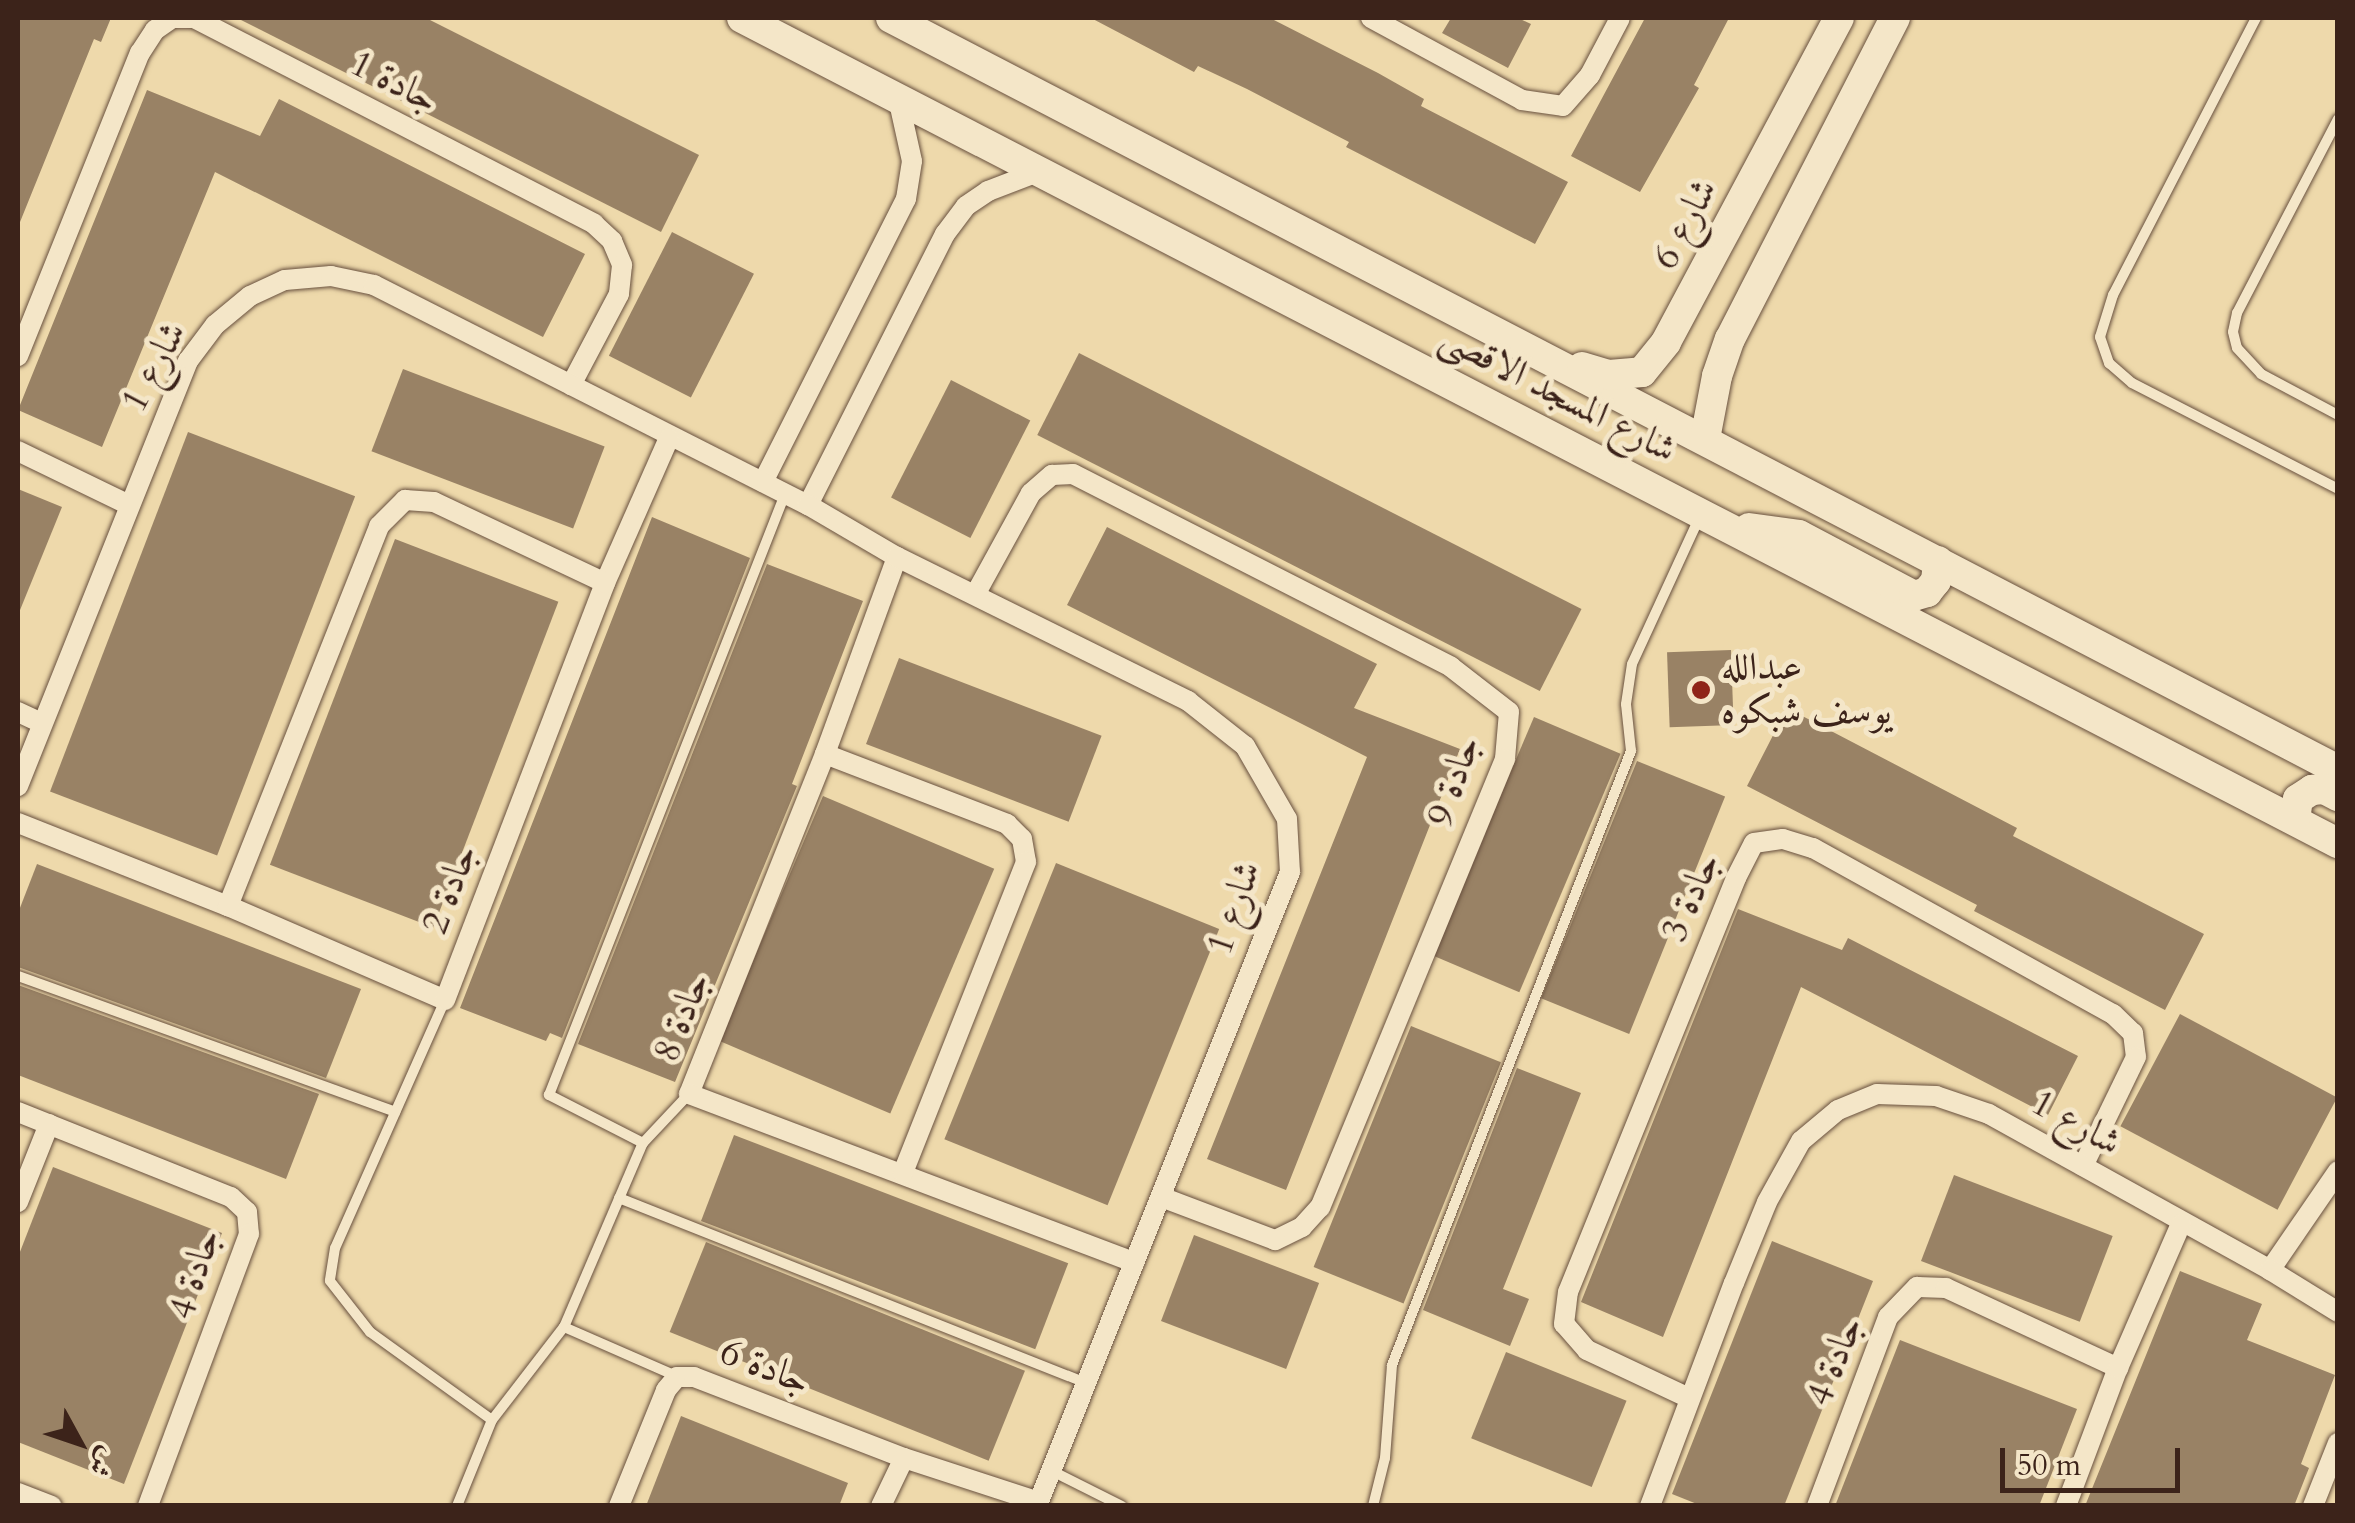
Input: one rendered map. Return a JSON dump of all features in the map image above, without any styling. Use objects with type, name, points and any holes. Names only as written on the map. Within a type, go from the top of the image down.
[{"type":"main road","name":"شارع المسجد الاقصى","points":[[742,18],[2338,843]]},
{"type":"main road","name":"شارع المسجد الاقصى","points":[[891,18],[2338,770]]},
{"type":"main road","name":"شارع 6","points":[[1542,356],[1609,375],[1642,372],[1666,342],[1838,18]]},
{"type":"main road","points":[[1705,439],[1717,376],[1752,295],[1895,18]]},
{"type":"main road","points":[[1704,273],[1752,295]]},
{"type":"main road","points":[[1714,519],[1799,535],[1914,596],[1927,592],[1936,582],[1938,561]]},
{"type":"main road","points":[[2295,820],[2298,800],[2312,790],[2324,789],[2338,796]]},
{"type":"street","name":"جادة 1","points":[[18,356],[140,53],[155,30],[172,18],[194,18],[594,224],[612,241],[622,265],[619,294],[572,385]]},
{"type":"street","points":[[1371,18],[1522,100],[1563,106],[1590,75],[1620,18]]},
{"type":"street","points":[[764,482],[906,199],[912,160],[898,98]]},
{"type":"street","points":[[808,505],[944,234],[966,206],[988,192],[1040,171]]},
{"type":"street","name":"شارع 1","points":[[18,786],[127,504],[188,362],[215,326],[250,296],[285,280],[331,276],[374,285],[668,438],[764,482],[897,557],[1188,701],[1245,746],[1287,819],[1290,872],[1038,1504]]},
{"type":"street","name":"جادة 2","points":[[445,1000],[605,583],[668,438]]},
{"type":"street","points":[[18,451],[127,504]]},
{"type":"street","name":"جادة 9","points":[[976,593],[1031,493],[1052,475],[1073,474],[1451,667],[1509,712],[1505,759],[1320,1207],[1302,1227],[1275,1240],[1162,1197]]},
{"type":"street","points":[[228,906],[378,526],[405,500],[434,502],[605,583]]},
{"type":"street","name":"جادة 8","points":[[897,557],[825,754],[689,1094],[1134,1262]]},
{"type":"street","points":[[18,712],[42,723]]},
{"type":"street","points":[[825,754],[1006,824],[1022,839],[1026,862],[903,1174]]},
{"type":"street","points":[[18,823],[228,906],[445,1000]]},
{"type":"street","name":"جادة 3","points":[[1689,1398],[1587,1350],[1564,1324],[1568,1292],[1588,1240],[1736,878],[1754,843],[1783,838],[1813,848],[2113,1014],[2133,1033],[2136,1056],[2083,1166]]},
{"type":"street","name":"شارع 1","points":[[1650,1506],[1767,1202],[1800,1141],[1838,1110],[1877,1094],[1936,1096],[1989,1114],[2338,1312]]},
{"type":"street","name":"جادة 4","points":[[18,1112],[232,1197],[247,1212],[249,1234],[148,1506]]},
{"type":"street","points":[[18,1202],[49,1124]]},
{"type":"street","points":[[2270,1270],[2338,1172]]},
{"type":"street","points":[[2066,1506],[2118,1368],[2181,1224]]},
{"type":"street","name":"جادة 4","points":[[1817,1506],[1888,1317],[1917,1286],[1946,1288],[2118,1368]]},
{"type":"street","name":"جادة 6","points":[[619,1506],[666,1390],[677,1377],[694,1377],[904,1458],[1038,1504]]},
{"type":"street","points":[[2313,1506],[2338,1443]]},
{"type":"street","points":[[881,1506],[904,1458]]},
{"type":"street","points":[[18,1493],[52,1506]]},
{"type":"lane","points":[[2256,18],[2113,295],[2100,337],[2109,363],[2132,382],[2338,488]]},
{"type":"lane","points":[[2338,119],[2238,313],[2233,332],[2236,348],[2262,374],[2338,414]]},
{"type":"lane","points":[[643,1143],[549,1095],[786,494]]},
{"type":"lane","points":[[1373,1506],[1385,1458],[1392,1364],[1631,751],[1626,704],[1632,664],[1714,519]]},
{"type":"lane","points":[[18,976],[395,1112]]},
{"type":"lane","points":[[445,1000],[335,1248],[330,1281],[370,1332],[492,1420]]},
{"type":"lane","points":[[456,1506],[492,1420],[564,1327],[643,1143],[689,1094]]},
{"type":"lane","points":[[619,1198],[1086,1383]]},
{"type":"lane","points":[[564,1327],[677,1377]]},
{"type":"lane","points":[[1051,1470],[1122,1506]]},
{"type":"building","points":[[18,18],[111,18],[101,42],[94,39],[18,227]]},
{"type":"building","points":[[237,18],[426,18],[699,155],[661,232]]},
{"type":"building","points":[[1091,18],[1270,18],[1424,99],[1421,106],[1568,182],[1535,244],[1346,147],[1349,142],[1247,89],[1198,66],[1194,72]]},
{"type":"building","points":[[1451,18],[1518,18],[1531,24],[1508,68],[1442,33]]},
{"type":"building","points":[[1645,18],[1729,18],[1694,85],[1699,88],[1640,192],[1571,156]]},
{"type":"building","points":[[147,90],[260,136],[279,99],[585,254],[543,337],[215,172],[102,447],[18,410]]},
{"type":"building","points":[[672,232],[754,274],[691,398],[609,356]]},
{"type":"building","points":[[1079,353],[1582,609],[1540,691],[1037,435]]},
{"type":"building","points":[[403,369],[605,446],[573,529],[371,451]]},
{"type":"building","points":[[951,380],[1030,420],[970,538],[891,498]]},
{"type":"building","points":[[188,432],[355,496],[217,856],[50,791]]},
{"type":"building","points":[[18,489],[62,507],[18,615]]},
{"type":"building","points":[[652,517],[750,558],[562,1038],[550,1033],[546,1041],[460,1008]]},
{"type":"building","points":[[1107,527],[1377,664],[1354,708],[1460,749],[1286,1190],[1207,1159],[1367,757],[1067,605]]},
{"type":"building","points":[[395,539],[558,602],[433,928],[270,865]]},
{"type":"building","points":[[767,564],[863,601],[792,784],[797,786],[675,1082],[578,1044]]},
{"type":"building","name":"عبدالله يوسف شبكوه","points":[[1731,650],[1734,725],[1670,727],[1667,652]]},
{"type":"building","points":[[899,658],[1102,736],[1069,822],[866,744]]},
{"type":"building","points":[[1787,708],[2017,828],[2013,836],[2204,934],[2165,1010],[1974,911],[1977,905],[1747,786]]},
{"type":"building","points":[[1534,717],[1621,754],[1519,992],[1433,955]]},
{"type":"building","points":[[1637,761],[1725,797],[1629,1034],[1541,998]]},
{"type":"building","points":[[823,796],[994,869],[890,1114],[719,1041]]},
{"type":"building","points":[[1056,863],[1219,929],[1108,1205],[944,1139]]},
{"type":"building","points":[[37,864],[361,989],[326,1078],[18,967],[18,913]]},
{"type":"building","points":[[1738,909],[1842,950],[1848,938],[2078,1056],[2048,1115],[1801,987],[1663,1337],[1581,1302]]},
{"type":"building","points":[[18,985],[319,1094],[286,1179],[18,1075]]},
{"type":"building","points":[[2180,1014],[2337,1098],[2278,1210],[2120,1126]]},
{"type":"building","points":[[1411,1026],[1501,1062],[1404,1303],[1314,1267]]},
{"type":"building","points":[[1517,1068],[1581,1093],[1503,1289],[1529,1299],[1510,1346],[1423,1310]]},
{"type":"building","points":[[734,1135],[1068,1263],[1035,1349],[701,1221]]},
{"type":"building","points":[[53,1167],[222,1233],[124,1484],[18,1442],[18,1257]]},
{"type":"building","points":[[1954,1175],[2113,1236],[2080,1322],[1921,1261]]},
{"type":"building","points":[[1194,1235],[1319,1283],[1286,1369],[1161,1321]]},
{"type":"building","points":[[1772,1241],[1873,1281],[1784,1506],[1702,1506],[1672,1494]]},
{"type":"building","points":[[706,1242],[1025,1371],[989,1461],[670,1332]]},
{"type":"building","points":[[2180,1271],[2262,1304],[2247,1340],[2335,1375],[2301,1464],[2309,1468],[2294,1506],[2085,1506]]},
{"type":"building","points":[[1900,1340],[2077,1409],[2039,1506],[1835,1506]]},
{"type":"building","points":[[1506,1352],[1627,1401],[1592,1487],[1471,1438]]},
{"type":"building","points":[[681,1416],[848,1483],[839,1506],[646,1506]]},
{"type":"place","name":"عبدالله يوسف شبكوه","points":[[1701,690]]}]
